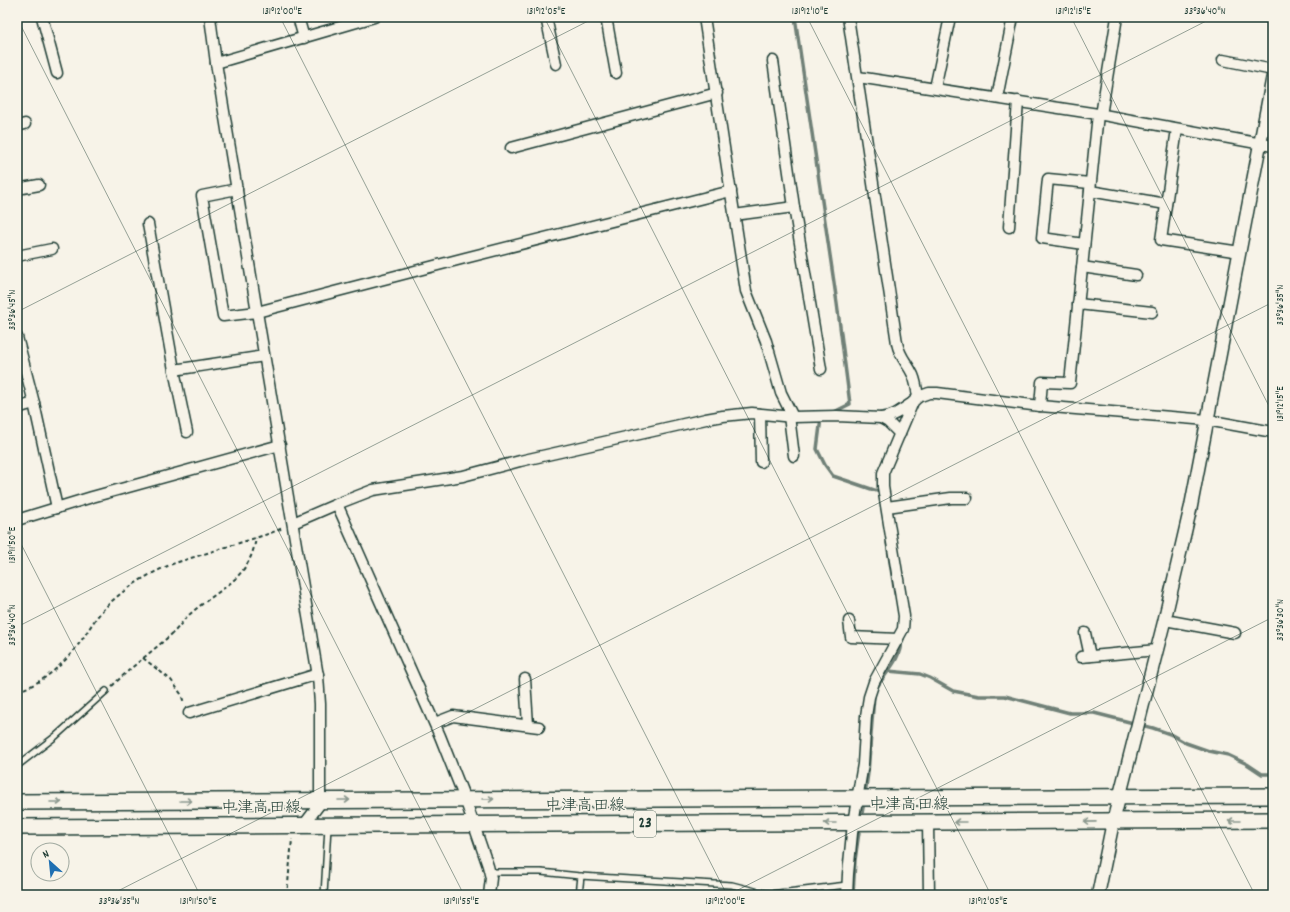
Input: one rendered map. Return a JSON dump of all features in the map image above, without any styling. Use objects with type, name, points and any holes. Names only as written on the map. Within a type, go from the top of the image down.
[{"type":"main road","name":"中津高田線","points":[[17,802],[1273,796]]},
{"type":"main road","name":"中津高田線","points":[[17,827],[1273,820]]},
{"type":"street","points":[[42,17],[57,73]]},
{"type":"street","points":[[210,17],[216,63],[264,356],[318,674],[320,704],[320,800],[319,805],[298,826]]},
{"type":"street","points":[[298,17],[304,38]]},
{"type":"street","points":[[216,63],[374,17]]},
{"type":"street","points":[[546,17],[556,64]]},
{"type":"street","points":[[606,17],[616,73]]},
{"type":"street","points":[[704,17],[717,93],[746,291],[766,341],[781,393],[791,417],[794,456]]},
{"type":"street","points":[[847,890],[853,823],[863,764],[866,716],[869,697],[874,682],[903,630],[905,620],[883,473],[916,400],[913,374],[900,355],[897,342],[848,17]]},
{"type":"street","points":[[936,88],[950,17]]},
{"type":"street","points":[[997,98],[1013,17]]},
{"type":"street","points":[[1040,406],[1042,382],[1070,383],[1090,187],[1100,114],[1117,17]]},
{"type":"street","points":[[1223,60],[1273,70]]},
{"type":"street","points":[[773,61],[794,207],[821,369]]},
{"type":"street","points":[[1098,895],[1119,796],[1165,620],[1191,506],[1273,76]]},
{"type":"street","points":[[858,77],[1100,114],[1273,146]]},
{"type":"street","points":[[511,148],[717,93]]},
{"type":"street","points":[[1009,227],[1018,101]]},
{"type":"street","points":[[1177,129],[1161,240],[1240,252]]},
{"type":"street","points":[[1084,244],[1042,238],[1048,179],[1166,204]]},
{"type":"street","points":[[17,189],[40,185]]},
{"type":"street","points":[[237,189],[202,196],[223,316],[257,312],[731,191]]},
{"type":"street","points":[[734,215],[794,207]]},
{"type":"street","points":[[148,224],[174,370],[187,432]]},
{"type":"street","points":[[17,256],[52,249]]},
{"type":"street","points":[[1082,268],[1136,275]]},
{"type":"street","points":[[1078,304],[1152,312]]},
{"type":"street","points":[[17,339],[34,403],[57,508]]},
{"type":"street","points":[[174,370],[264,356]]},
{"type":"street","points":[[293,523],[373,490],[463,476],[693,422],[723,416],[744,414],[791,417],[837,416],[887,418],[898,413],[929,393],[1040,406],[1208,420],[1273,432]]},
{"type":"street","points":[[17,408],[34,403]]},
{"type":"street","points":[[760,414],[761,462]]},
{"type":"street","points":[[880,418],[888,422],[900,434]]},
{"type":"street","points":[[17,520],[280,445]]},
{"type":"street","points":[[887,507],[951,498],[967,498]]},
{"type":"street","points":[[337,504],[434,723],[465,799],[490,872],[491,878],[489,895]]},
{"type":"street","points":[[849,620],[851,637],[898,639]]},
{"type":"street","points":[[1165,620],[1235,632]]},
{"type":"street","points":[[1085,633],[1086,657],[1157,650]]},
{"type":"street","points":[[189,713],[318,674]]},
{"type":"street","points":[[525,679],[528,725]]},
{"type":"street","points":[[434,723],[453,716],[539,727]]},
{"type":"street","points":[[928,822],[929,895]]},
{"type":"lane","points":[[17,766],[56,736],[106,691]]},
{"type":"lane","points":[[324,895],[328,826]]},
{"type":"lane","points":[[490,872],[541,872],[581,876],[732,885],[770,894],[847,890]]},
{"type":"lane","points":[[579,895],[581,876]]},
{"type":"path","points":[[17,691],[42,680],[61,664],[81,641],[101,612],[120,594],[156,571],[256,538],[293,523]]},
{"type":"path","points":[[106,691],[175,630],[190,614],[231,583],[249,561],[253,552],[256,538]]},
{"type":"path","points":[[143,658],[171,680],[189,713]]},
{"type":"path","points":[[287,895],[298,826]]},
{"type":"waterway","points":[[795,17],[837,303],[850,404],[832,413]]},
{"type":"waterway","points":[[821,418],[817,449],[825,465],[833,476],[881,493]]},
{"type":"waterway","points":[[887,543],[895,594]]},
{"type":"waterway","points":[[877,687],[893,665],[899,653],[901,640]]},
{"type":"waterway","points":[[888,671],[920,674],[953,691],[979,696],[1005,696],[1070,713],[1094,713],[1153,728],[1170,734],[1186,743],[1209,751],[1228,755],[1247,764],[1262,774],[1273,774]]},
{"type":"waterway","points":[[865,794],[874,696]]},
{"type":"waterway","points":[[861,819],[864,802]]},
{"type":"waterway","points":[[853,895],[855,860],[860,825]]}]
